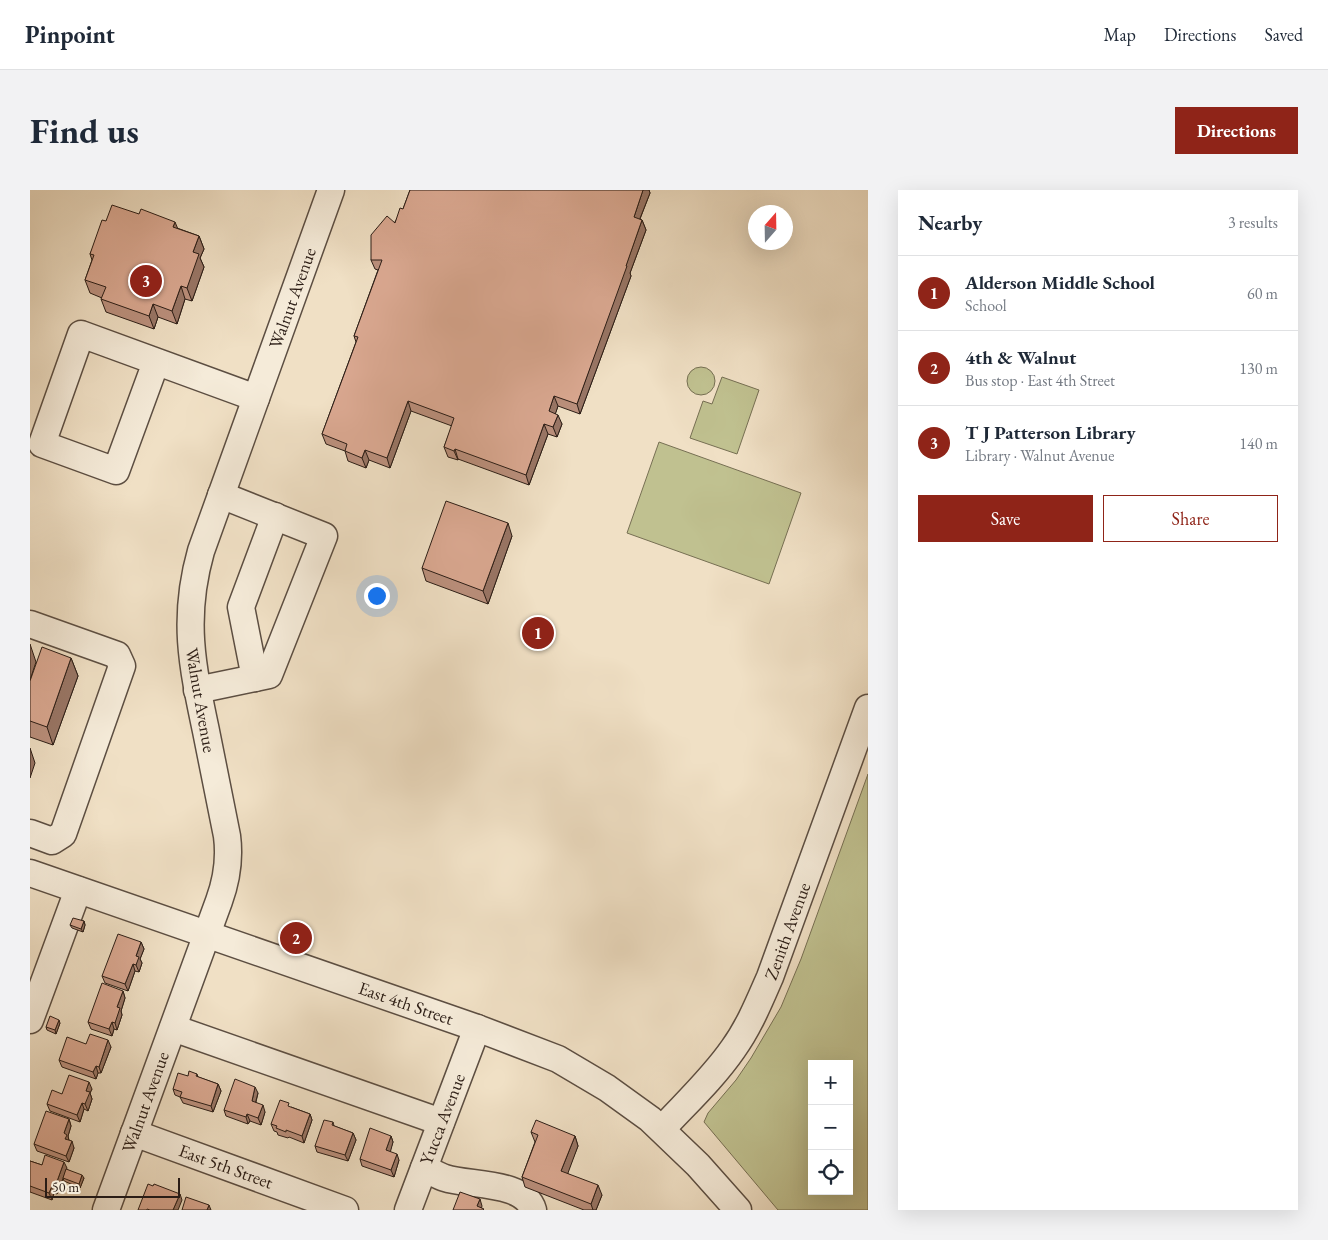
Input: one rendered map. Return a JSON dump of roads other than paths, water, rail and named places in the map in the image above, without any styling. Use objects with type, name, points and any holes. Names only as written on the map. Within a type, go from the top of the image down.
[{"type":"street","name":"Walnut Avenue","points":[[106,1210],[207,934],[224,885],[229,864],[229,848],[191,653],[192,588],[201,551],[331,190]]},
{"type":"street","points":[[156,362],[116,471],[42,444],[82,334],[256,398]]},
{"type":"street","points":[[197,690],[270,676],[324,536],[221,495]]},
{"type":"street","points":[[255,678],[241,607],[275,516]]},
{"type":"street","points":[[30,624],[117,655],[122,666],[63,834],[52,841],[30,833]]},
{"type":"street","name":"Zenith Avenue","points":[[662,1129],[728,1056],[754,1014],[770,977],[868,708]]},
{"type":"street","name":"East 4th Street","points":[[30,873],[477,1028],[558,1058],[607,1088],[662,1129],[698,1165],[735,1209]]},
{"type":"street","points":[[30,1020],[78,890]]},
{"type":"street","points":[[173,1028],[441,1122]]},
{"type":"street","name":"Yucca Avenue","points":[[408,1210],[477,1028]]},
{"type":"street","name":"East 5th Street","points":[[134,1133],[345,1210]]},
{"type":"street","points":[[424,1168],[444,1178],[516,1191],[531,1205],[533,1210]]},
{"type":"place","name":"T J Patterson Library","points":[[146,281]]},
{"type":"place","name":"Alderson Middle School","points":[[538,633]]},
{"type":"place","name":"4th & Walnut","points":[[296,938]]}]
